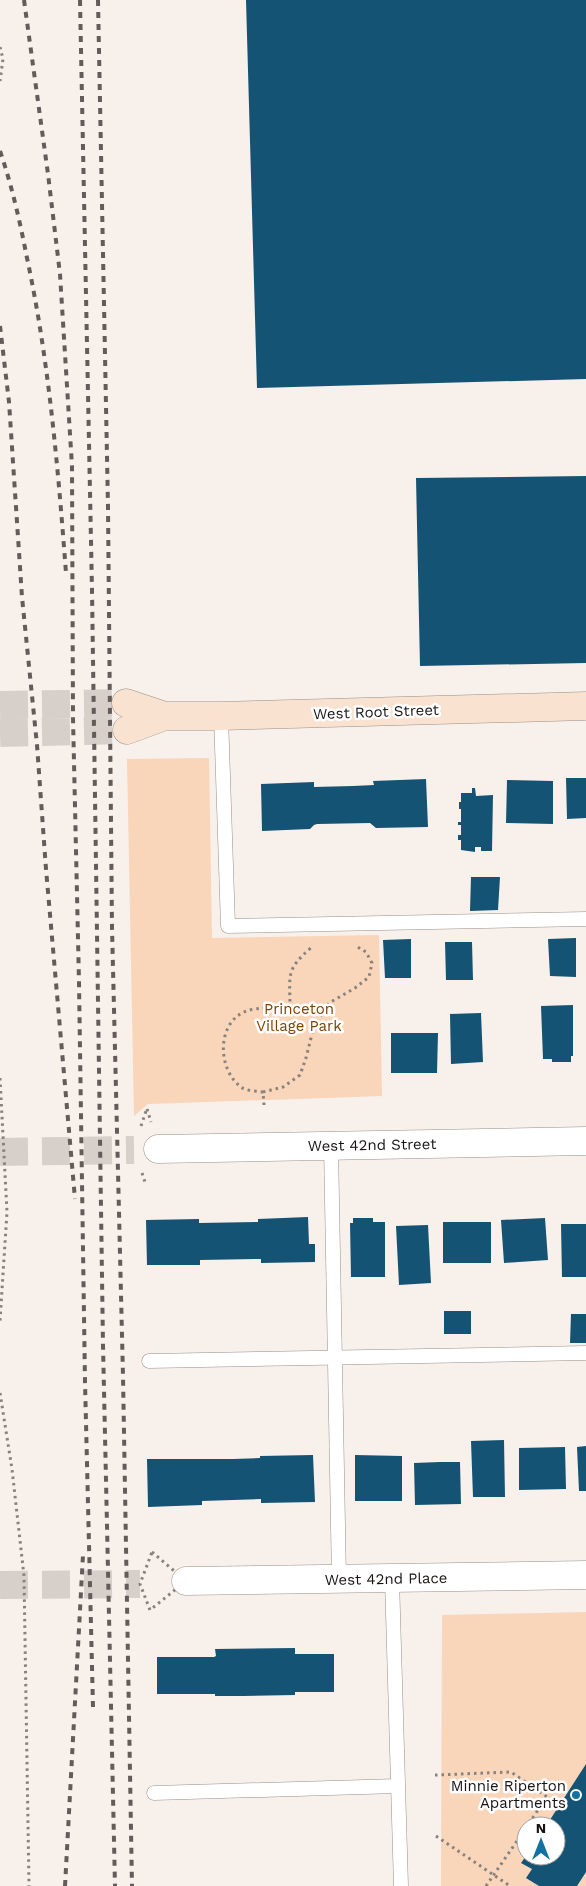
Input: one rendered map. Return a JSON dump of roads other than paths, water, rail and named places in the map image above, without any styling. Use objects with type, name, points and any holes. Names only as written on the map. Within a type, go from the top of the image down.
[{"type":"street","name":"West Root Street","points":[[126,703],[165,716],[586,706]]},
{"type":"street","name":"West Root Street","points":[[127,730],[165,716]]},
{"type":"street","name":"West 42nd Street","points":[[158,1149],[586,1141]]},
{"type":"street","name":"West 42nd Place","points":[[186,1581],[586,1576]]},
{"type":"lane","points":[[221,716],[228,926],[586,918]]},
{"type":"lane","points":[[331,1146],[339,1580]]},
{"type":"lane","points":[[149,1362],[586,1353]]},
{"type":"lane","points":[[392,1579],[401,1886]]},
{"type":"lane","points":[[154,1793],[398,1786]]},
{"type":"tunnel","points":[[0,705],[126,703]]},
{"type":"tunnel","points":[[0,733],[127,730]]},
{"type":"tunnel","points":[[0,1152],[134,1150]]},
{"type":"tunnel","points":[[0,1585],[140,1584]]},
{"type":"railway","points":[[24,0],[60,274],[72,466],[73,718],[93,1707]]},
{"type":"railway","points":[[80,0],[92,590],[103,1345],[115,1886]]},
{"type":"railway","points":[[98,0],[108,507],[112,927],[123,1376],[132,1886]]},
{"type":"railway","points":[[0,151],[19,218],[35,297],[47,375],[56,454],[66,573]]},
{"type":"railway","points":[[0,326],[9,402],[22,597],[37,745],[75,1199]]},
{"type":"railway","points":[[65,1886],[83,1555]]},
{"type":"place","name":"Minnie Riperton Apartments","points":[[576,1795]]},
{"type":"park label","name":"Princeton Village Park","points":[[299,1018]]}]
